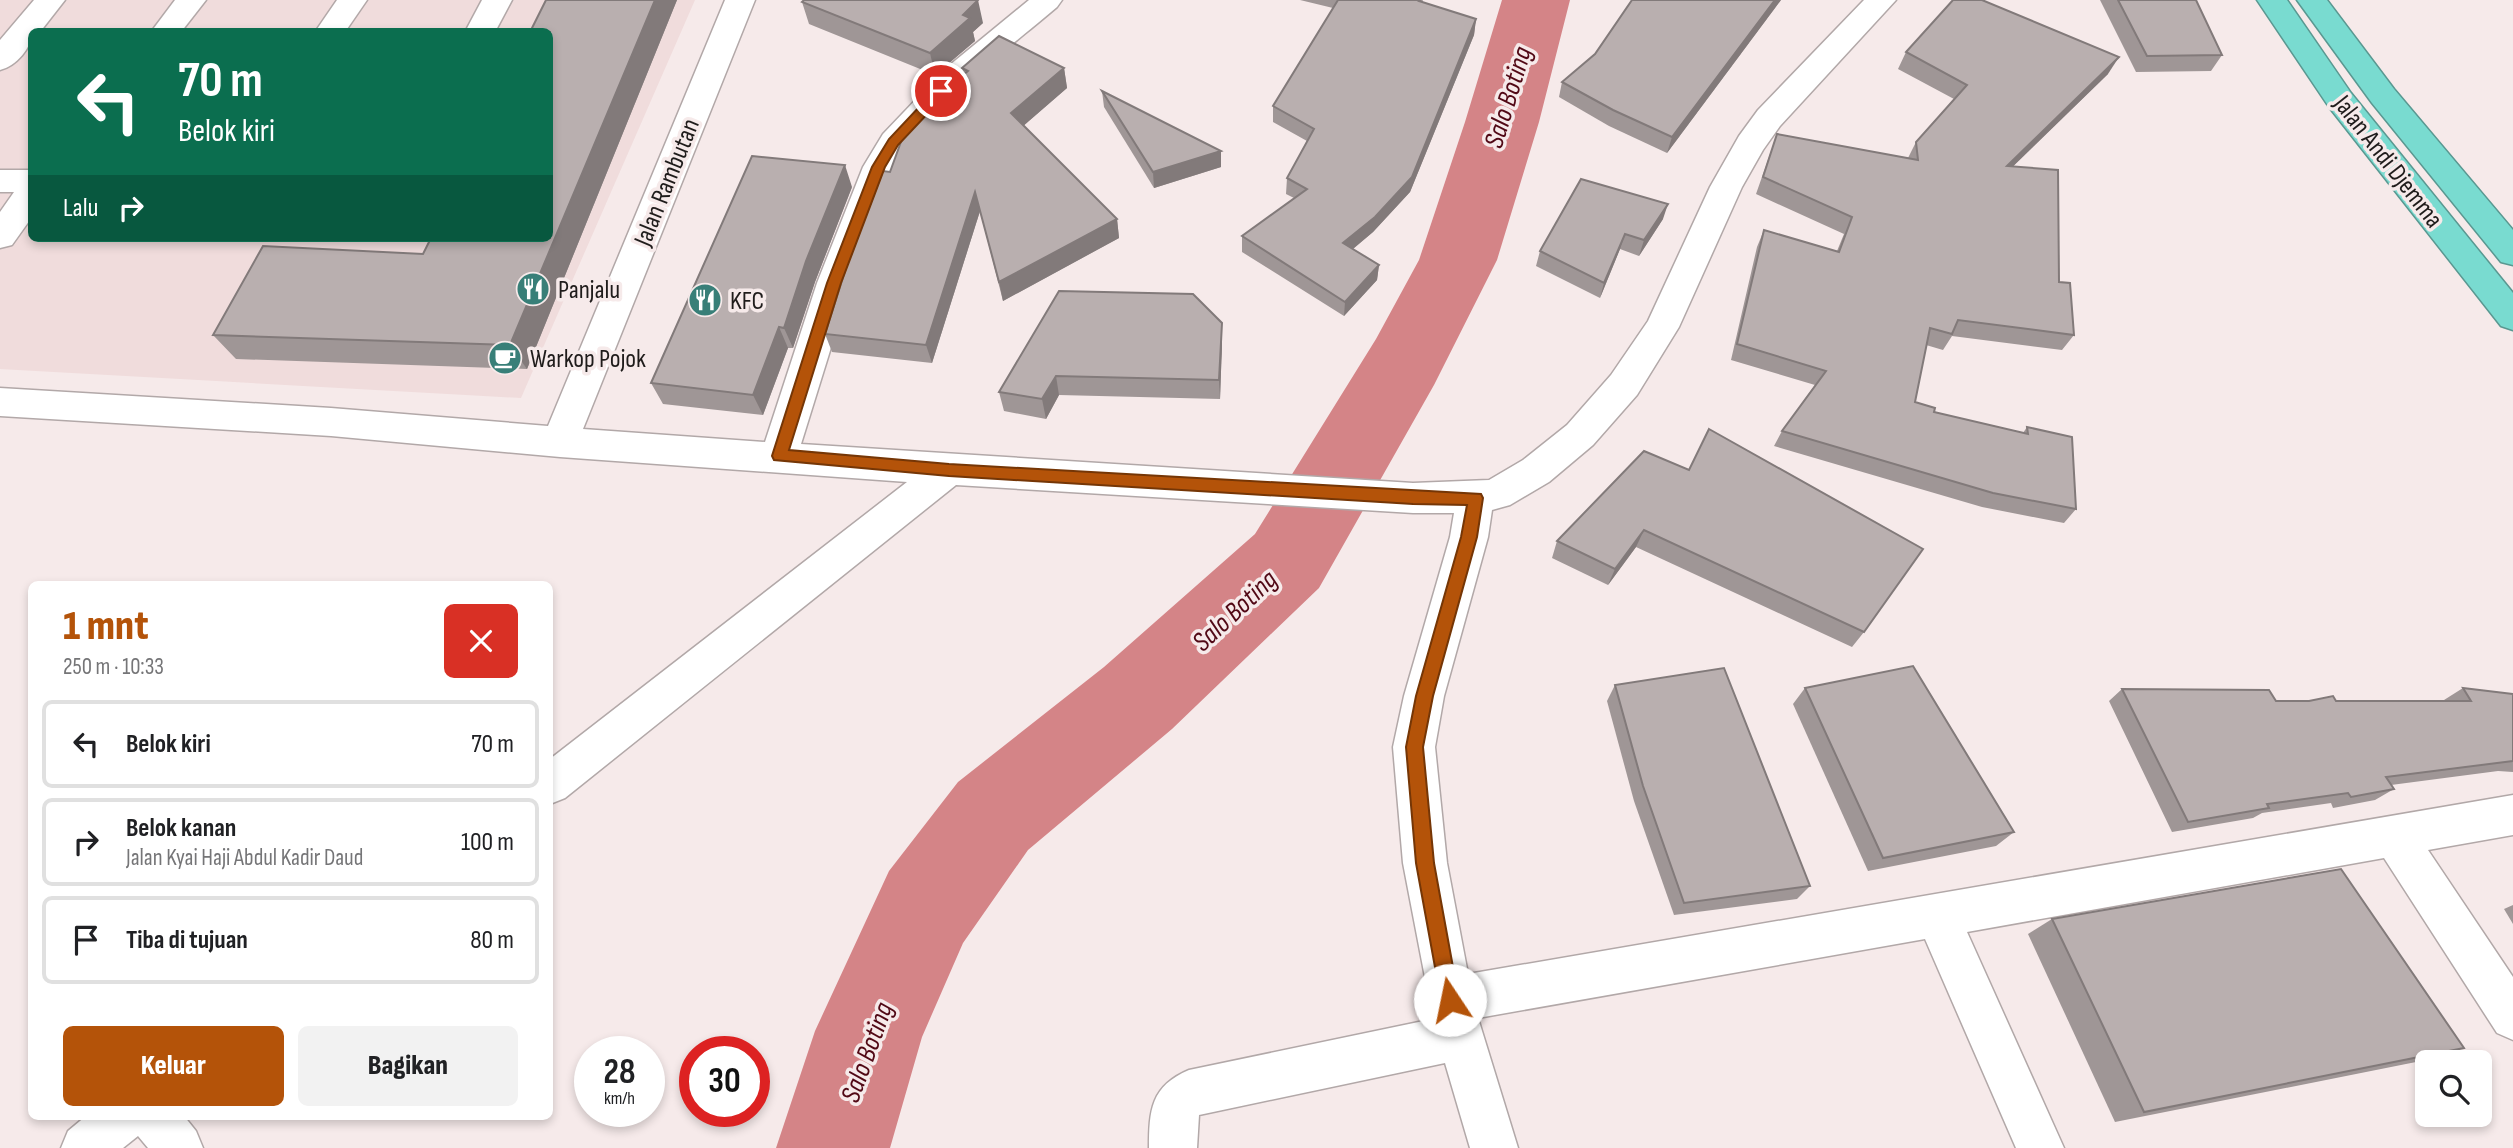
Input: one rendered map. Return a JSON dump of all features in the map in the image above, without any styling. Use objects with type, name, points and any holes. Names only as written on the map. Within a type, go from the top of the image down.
[{"type":"highway","name":"Jalan Andi Djemma","points":[[2272,0],[2340,100],[2513,317]]},
{"type":"highway","name":"Jalan Andi Djemma","points":[[2312,0],[2383,96],[2513,253]]},
{"type":"highway","points":[[2340,100],[2383,96]]},
{"type":"street","points":[[0,60],[50,0]]},
{"type":"street","points":[[168,28],[191,0]]},
{"type":"street","points":[[332,28],[352,0]]},
{"type":"street","points":[[482,28],[497,0]]},
{"type":"street","name":"Jalan Rambutan","points":[[560,442],[740,0]]},
{"type":"street","points":[[779,456],[834,283],[879,167],[894,142],[956,76],[1047,0]]},
{"type":"street","points":[[0,402],[331,422],[560,442],[949,470],[1250,486],[1413,498],[1475,498],[1497,494],[1535,471],[1580,435],[1625,385],[1662,327],[1726,187],[1749,144],[1769,118],[1881,0]]},
{"type":"street","points":[[0,181],[28,181]]},
{"type":"street","points":[[0,236],[28,198]]},
{"type":"street","points":[[553,782],[949,470]]},
{"type":"street","points":[[1475,498],[1469,537],[1424,696],[1414,747],[1425,863],[1456,1018],[1494,1148]]},
{"type":"street","points":[[1173,1148],[1175,1105],[1189,1094],[1456,1018],[1937,916],[2513,815]]},
{"type":"street","points":[[2393,834],[2513,1017]]},
{"type":"street","points":[[1937,916],[2040,1148]]},
{"type":"street","points":[[85,1148],[120,1120]]},
{"type":"street","points":[[155,1120],[179,1148]]},
{"type":"shaded area","points":[[0,0],[695,0],[521,398],[0,369]]},
{"type":"building","points":[[546,0],[655,0],[510,345],[213,335],[263,246],[423,254],[429,242],[553,242],[553,28],[532,28]]},
{"type":"building","points":[[978,0],[963,15],[970,18],[930,53],[802,2]]},
{"type":"building","points":[[1338,0],[1420,0],[1476,19],[1412,177],[1375,217],[1343,243],[1379,265],[1345,302],[1242,236],[1307,189],[1287,178],[1314,129],[1273,106]]},
{"type":"building","points":[[1632,0],[1775,0],[1672,137],[1613,110],[1562,82],[1595,54]]},
{"type":"building","points":[[1953,0],[1982,0],[2119,57],[2007,166],[2058,170],[2059,282],[2070,283],[2074,335],[1958,320],[1952,334],[1930,328],[1915,402],[1935,408],[1934,412],[2028,434],[2027,427],[2072,437],[2076,509],[1993,493],[1782,431],[1826,371],[1737,344],[1764,230],[1839,252],[1852,217],[1763,177],[1777,134],[1918,160],[1916,142],[1967,85],[1906,52]]},
{"type":"building","points":[[2118,0],[2196,0],[2222,55],[2147,56]]},
{"type":"building","points":[[999,36],[1064,68],[1011,113],[1117,219],[999,282],[975,192],[926,345],[825,334],[847,265],[883,171],[890,172],[906,128],[922,108],[968,71],[962,68]]},
{"type":"building","points":[[1102,91],[1221,151],[1153,172]]},
{"type":"building","points":[[752,156],[845,165],[806,261],[784,328],[779,327],[753,395],[651,383]]},
{"type":"building","points":[[1581,179],[1668,204],[1644,240],[1625,234],[1604,283],[1540,251]]},
{"type":"building","points":[[1059,291],[1193,294],[1222,323],[1219,380],[1056,376],[1042,399],[999,392]]},
{"type":"building","points":[[1709,429],[1923,549],[1864,632],[1644,530],[1615,569],[1557,541],[1644,451],[1689,470]]},
{"type":"building","points":[[1913,666],[2014,832],[1883,858],[1805,688]]},
{"type":"building","points":[[1724,668],[1810,886],[1684,903],[1643,786],[1615,685]]},
{"type":"building","points":[[2463,688],[2513,694],[2513,761],[2386,777],[2394,789],[2351,797],[2348,793],[2267,804],[2269,808],[2188,822],[2122,689],[2269,690],[2276,701],[2309,701],[2333,696],[2336,701],[2471,701]]},
{"type":"building","points":[[2341,869],[2464,1048],[2415,1050],[2415,1058],[2144,1112],[2052,919]]},
{"type":"waterway","name":"Salo Boting","points":[[833,1148],[869,1031],[926,907],[993,816],[1138,698],[1287,561],[1405,362],[1458,260],[1502,122],[1536,0]]},
{"type":"place","name":"Panjalu","points":[[533,289]]},
{"type":"place","name":"KFC","points":[[705,300]]},
{"type":"place","name":"Warkop Pojok","points":[[505,358]]},
{"type":"route","points":[[941,91],[894,142],[879,167],[834,283],[779,456],[949,470],[1250,486],[1413,498],[1475,498],[1469,537],[1424,696],[1414,747],[1425,863],[1450,1000]]}]
